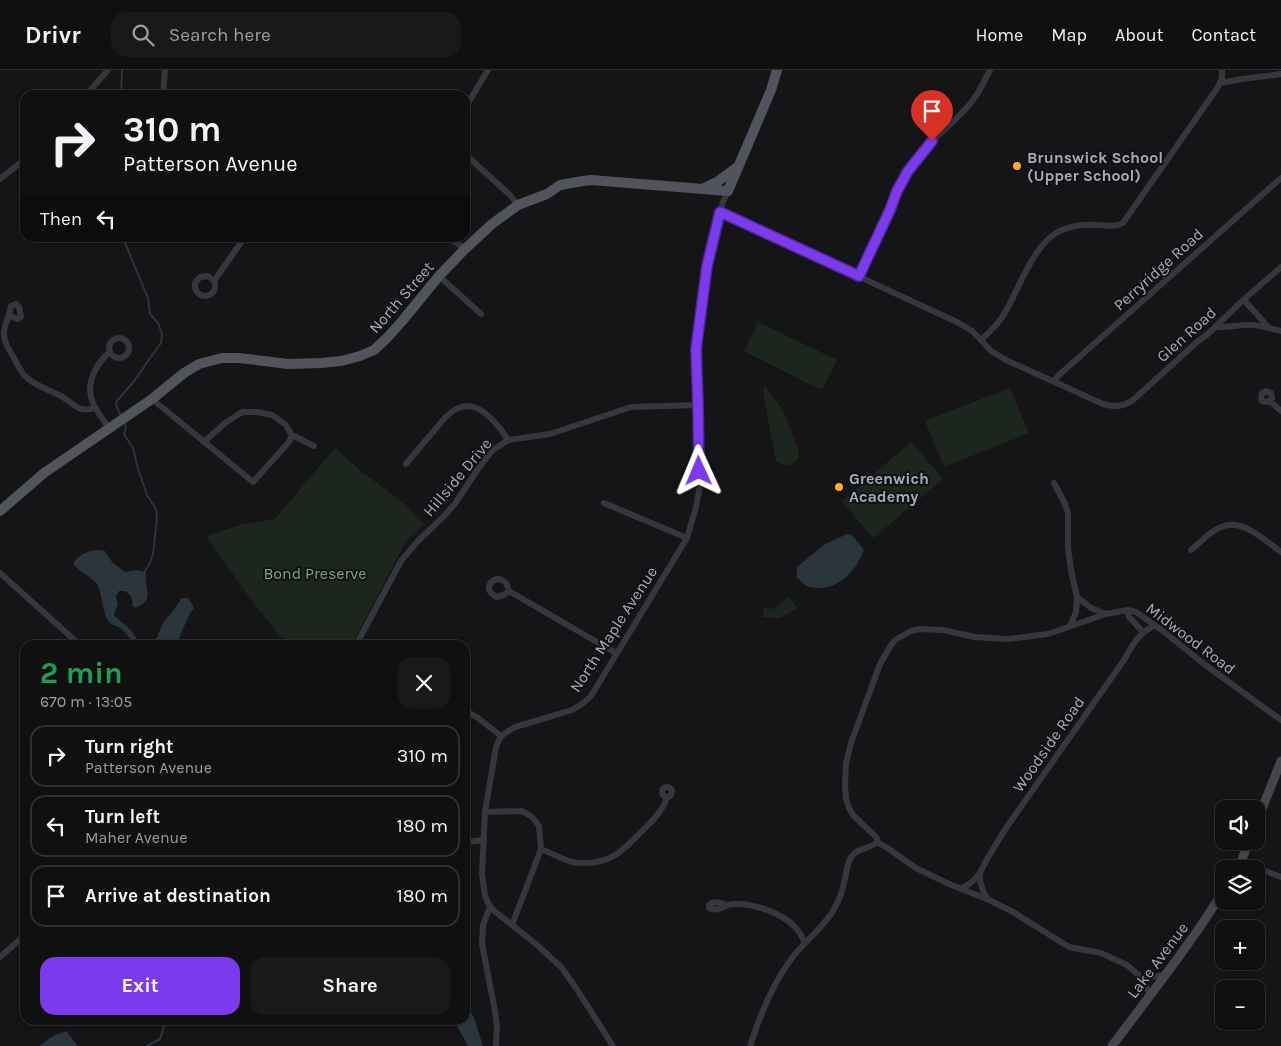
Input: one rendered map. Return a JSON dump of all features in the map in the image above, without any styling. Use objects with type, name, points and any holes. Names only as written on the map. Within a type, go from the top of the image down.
[{"type":"main road","points":[[728,191],[771,90],[777,70]]},
{"type":"main road","points":[[703,188],[717,182],[739,166]]},
{"type":"main road","name":"North Street","points":[[0,511],[44,473],[152,399],[184,373],[199,364],[222,358],[288,364],[321,363],[341,361],[374,350],[387,338],[438,276],[492,224],[518,205],[547,194],[560,186],[583,181],[728,191]]},
{"type":"main road","points":[[1265,801],[1281,761]]},
{"type":"main road","name":"Lake Avenue","points":[[1112,1046],[1166,975],[1215,904]]},
{"type":"street","points":[[90,90],[108,70]]},
{"type":"street","points":[[164,90],[165,70]]},
{"type":"street","points":[[470,100],[488,70]]},
{"type":"street","points":[[859,276],[897,191],[908,171],[932,141],[970,104],[990,70]]},
{"type":"street","points":[[981,340],[1000,322],[1042,246],[1055,233],[1079,225],[1115,226],[1123,223],[1220,83],[1222,70]]},
{"type":"street","points":[[1220,83],[1281,74]]},
{"type":"street","points":[[470,159],[510,195],[518,205]]},
{"type":"street","points":[[0,179],[20,163]]},
{"type":"street","name":"Perryridge Road","points":[[1054,381],[1281,178]]},
{"type":"street","name":"North Maple Avenue","points":[[501,736],[515,727],[572,710],[591,696],[687,538],[700,485],[696,349],[707,266],[720,212],[728,191]]},
{"type":"street","points":[[720,212],[959,323],[972,331],[991,351],[1054,381]]},
{"type":"street","points":[[214,281],[241,242]]},
{"type":"street","points":[[455,242],[465,249]]},
{"type":"street","name":"Glen Road","points":[[1054,381],[1102,404],[1116,407],[1124,406],[1216,327],[1281,267]]},
{"type":"street","points":[[438,276],[481,314]]},
{"type":"street","points":[[1244,300],[1268,327]]},
{"type":"street","points":[[10,316],[4,333],[7,347],[25,376],[80,409],[96,408]]},
{"type":"street","points":[[1216,327],[1252,325],[1281,331]]},
{"type":"street","points":[[109,428],[90,396],[92,377],[103,358],[110,352]]},
{"type":"street","points":[[152,399],[253,482],[289,442],[292,435]]},
{"type":"street","points":[[1270,401],[1281,411]]},
{"type":"street","name":"Hillside Drive","points":[[359,640],[401,561],[454,505],[478,469],[494,450],[508,440],[550,434],[630,407],[698,405]]},
{"type":"street","points":[[406,464],[448,414],[458,407],[470,406],[483,411],[500,427],[508,440]]},
{"type":"street","points":[[204,442],[225,423],[242,412],[257,412],[272,414],[285,424],[292,435],[314,446]]},
{"type":"street","points":[[1054,483],[1068,514],[1070,567],[1077,597],[1076,612],[1070,626]]},
{"type":"street","points":[[604,504],[687,538]]},
{"type":"street","points":[[1191,550],[1217,529],[1236,524],[1247,528],[1281,552]]},
{"type":"street","points":[[0,573],[74,640]]},
{"type":"street","points":[[509,591],[616,653]]},
{"type":"street","points":[[1077,597],[1091,608],[1106,614]]},
{"type":"street","points":[[1126,610],[1143,632]]},
{"type":"street","name":"Midwood Road","points":[[1142,978],[1127,965],[1101,953],[1069,947],[1013,912],[916,868],[877,842],[876,837],[853,815],[846,799],[846,763],[850,743],[880,664],[891,645],[910,630],[943,630],[970,636],[1007,640],[1048,634],[1106,614],[1126,610],[1136,612],[1156,625],[1204,664],[1281,720]]},
{"type":"street","name":"Woodside Road","points":[[961,889],[972,882],[980,873],[1006,828],[1124,660],[1136,640],[1143,632],[1156,625]]},
{"type":"street","points":[[470,713],[501,736],[496,747],[485,812],[482,874],[485,896],[490,907],[561,967],[613,1046]]},
{"type":"street","points":[[541,849],[574,863],[592,863],[615,856],[659,814],[665,804],[666,797]]},
{"type":"street","points":[[485,812],[522,811],[532,817],[539,826],[541,849],[512,925]]},
{"type":"street","points":[[470,841],[484,840]]},
{"type":"street","points":[[750,1046],[774,986],[786,966],[830,916],[840,896],[852,857],[860,849],[872,846],[877,842]]},
{"type":"street","points":[[1265,872],[1281,877]]},
{"type":"street","points":[[980,873],[980,881],[984,893],[989,900]]},
{"type":"street","points":[[726,905],[743,904],[777,914],[796,927],[805,943]]},
{"type":"street","points":[[490,907],[483,925],[482,939],[495,1011],[497,1027],[496,1046]]},
{"type":"street","points":[[0,957],[20,939]]},
{"type":"street","points":[[1150,995],[1142,978],[1166,975]]},
{"type":"green space","points":[[758,322],[837,360],[823,388],[819,389],[744,351]]},
{"type":"green space","points":[[765,386],[783,410],[798,449],[798,458],[790,465],[782,465],[776,461],[763,392]]},
{"type":"green space","points":[[1010,388],[1029,433],[944,467],[925,421]]},
{"type":"green space","points":[[911,442],[943,479],[873,538],[842,501]]},
{"type":"green space","name":"Bond Preserve","points":[[335,448],[362,472],[396,497],[425,524],[407,540],[354,640],[289,640],[280,637],[206,536],[240,525],[275,519]]},
{"type":"green space","points":[[789,597],[797,608],[780,618],[763,617],[764,608],[772,609]]},
{"type":"shaded area","points":[[847,534],[852,535],[864,550],[853,570],[848,575],[836,584],[821,588],[809,587],[796,577],[797,567],[825,544]]},
{"type":"shaded area","points":[[91,551],[105,551],[112,562],[125,572],[138,570],[146,574],[148,594],[145,602],[141,605],[135,608],[132,605],[131,596],[125,591],[119,591],[116,596],[118,604],[114,614],[133,632],[137,640],[130,639],[122,629],[109,622],[98,586],[74,565],[73,563],[78,558]]},
{"type":"shaded area","points":[[181,598],[188,598],[194,609],[190,613],[178,640],[156,640],[164,622]]},
{"type":"shaded area","points":[[470,1011],[483,1046],[468,1046],[457,1025],[470,1025]]},
{"type":"shaded area","points":[[66,1031],[78,1046],[39,1046],[53,1036]]},
{"type":"waterway","points":[[121,90],[122,70]]},
{"type":"waterway","points":[[121,416],[116,402],[135,380],[161,343],[162,334],[158,323],[150,314],[148,298],[125,242]]},
{"type":"waterway","points":[[124,422],[126,427],[124,434],[133,448],[147,495],[156,509],[157,518],[153,554],[143,574]]},
{"type":"waterway","points":[[147,1046],[160,1039],[164,1025]]},
{"type":"place","name":"Brunswick School (Upper School)","points":[[1017,166]]},
{"type":"place","name":"Greenwich Academy","points":[[839,487]]},
{"type":"route","points":[[699,471],[696,349],[707,266],[720,212],[859,276],[897,191],[908,171],[932,141]]}]
